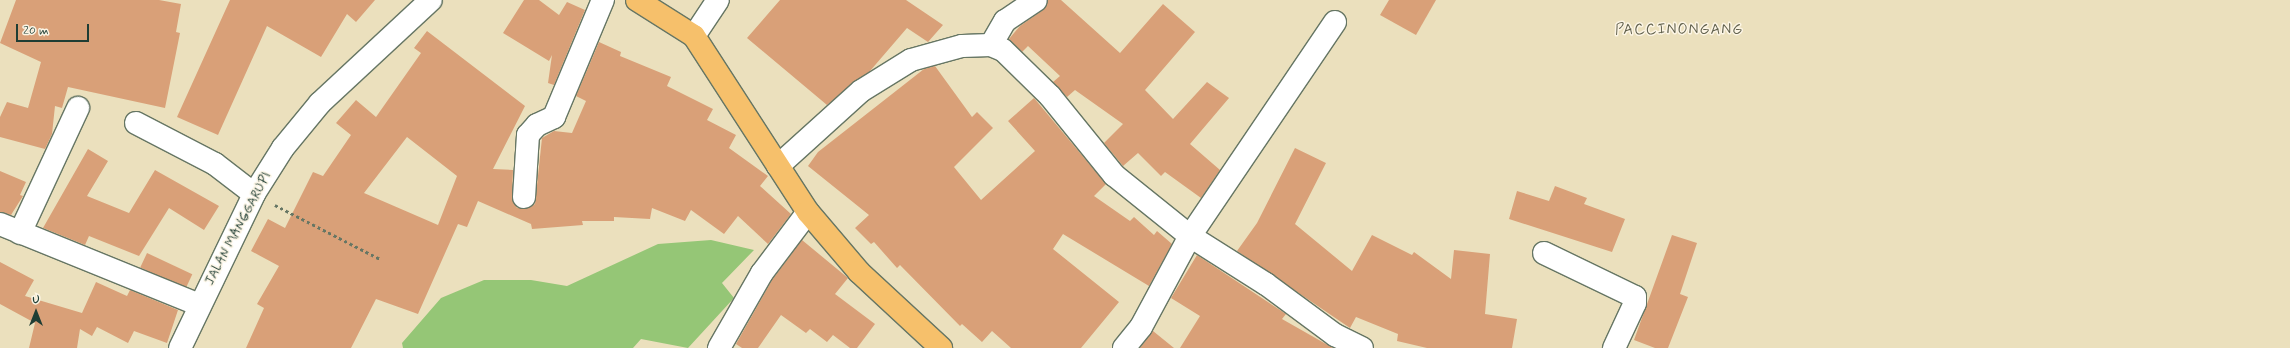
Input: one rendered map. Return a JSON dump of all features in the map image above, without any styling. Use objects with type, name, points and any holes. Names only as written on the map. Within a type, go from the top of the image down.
[{"type":"main road","points":[[637,0],[694,36],[808,212],[859,272],[941,348]]},
{"type":"street","name":"JALAN MANGGARUPI","points":[[180,348],[199,305],[254,194],[283,148],[320,103],[431,0]]},
{"type":"street","points":[[524,197],[528,135],[537,124],[554,116],[603,0]]},
{"type":"street","points":[[694,36],[718,0]]},
{"type":"street","points":[[991,45],[1005,20],[1036,0]]},
{"type":"street","points":[[1124,348],[1141,327],[1190,236],[1335,22]]},
{"type":"street","points":[[778,166],[861,91],[911,60],[962,46],[991,45],[1003,50],[1050,96],[1114,175],[1190,236],[1266,284],[1335,335],[1362,348]]},
{"type":"street","points":[[20,233],[78,108]]},
{"type":"street","points":[[136,123],[215,164],[254,194]]},
{"type":"street","points":[[719,348],[762,273],[808,212]]},
{"type":"street","points":[[0,224],[199,305]]},
{"type":"street","points":[[1544,253],[1635,297],[1635,303],[1614,348]]},
{"type":"path","points":[[254,194],[380,259]]},
{"type":"green space","points":[[711,240],[754,250],[722,283],[734,298],[688,348],[641,339],[633,348],[403,348],[402,343],[441,298],[484,280],[531,280],[567,286],[658,244]]},
{"type":"building","points":[[16,0],[159,0],[181,4],[176,32],[180,33],[165,108],[68,87],[62,108],[55,106],[52,134],[45,149],[0,137],[0,117],[7,102],[28,108],[41,62],[0,43]]},
{"type":"building","points":[[230,0],[375,0],[356,22],[347,14],[321,57],[267,26],[218,135],[177,117]]},
{"type":"building","points":[[524,0],[539,0],[559,15],[567,2],[585,10],[554,85],[548,83],[552,55],[549,61],[503,33]]},
{"type":"building","points":[[780,0],[906,0],[943,25],[928,42],[907,28],[870,71],[827,105],[747,38]]},
{"type":"building","points":[[1048,0],[1061,0],[1120,53],[1163,4],[1195,32],[1145,90],[1173,119],[1207,82],[1229,98],[1190,144],[1220,170],[1201,198],[1165,172],[1161,176],[1138,153],[1123,166],[1104,143],[1123,124],[1075,90],[1067,97],[1053,82],[1060,76],[1028,46],[1022,52],[1009,39],[1020,26],[1043,10]]},
{"type":"building","points":[[1389,0],[1436,0],[1416,35],[1380,15]]},
{"type":"building","points":[[427,31],[525,106],[493,169],[513,170],[512,197],[517,208],[529,208],[535,204],[542,138],[554,131],[572,133],[586,101],[576,96],[599,42],[621,52],[620,56],[671,77],[667,86],[713,109],[707,120],[736,135],[729,148],[768,176],[760,186],[791,214],[768,244],[738,216],[724,234],[691,210],[685,221],[652,208],[650,219],[614,217],[614,221],[582,221],[583,225],[532,229],[531,224],[478,201],[467,227],[458,224],[418,314],[376,299],[351,348],[246,348],[264,308],[257,304],[279,266],[251,251],[268,219],[285,228],[313,172],[323,176],[351,135],[336,123],[356,100],[376,117],[421,53],[414,48]],"holes":[[[407,137],[457,176],[438,225],[364,193]]]},
{"type":"building","points":[[935,66],[972,117],[977,112],[993,128],[954,167],[981,200],[1035,151],[1008,121],[1034,98],[1106,184],[1094,196],[1130,221],[1134,217],[1154,235],[1157,231],[1172,244],[1149,286],[1063,234],[1053,249],[1119,302],[1081,348],[1011,348],[992,331],[982,342],[962,324],[960,326],[900,265],[897,268],[874,242],[871,244],[855,228],[869,215],[808,166],[818,152],[924,69]]},
{"type":"building","points":[[1295,148],[1326,163],[1295,224],[1352,271],[1372,235],[1412,255],[1414,252],[1451,279],[1454,250],[1490,254],[1485,314],[1517,319],[1512,348],[1427,348],[1397,341],[1398,334],[1356,317],[1350,328],[1237,251],[1257,223]]},
{"type":"building","points":[[88,149],[108,161],[87,196],[129,213],[155,170],[219,206],[204,230],[169,208],[139,256],[89,236],[85,245],[43,228]]},
{"type":"building","points":[[0,171],[26,182],[20,195],[23,196],[11,215],[0,212]]},
{"type":"building","points":[[1555,186],[1587,198],[1584,204],[1625,219],[1612,252],[1509,219],[1517,191],[1549,201]]},
{"type":"building","points":[[1672,235],[1697,243],[1680,294],[1688,297],[1668,348],[1655,348],[1634,340]]},
{"type":"building","points":[[802,240],[848,278],[835,294],[875,324],[857,348],[850,348],[833,335],[827,342],[810,329],[806,333],[781,315],[758,348],[742,348],[736,344],[772,280]]},
{"type":"building","points":[[147,253],[192,274],[186,289],[140,268]]},
{"type":"building","points":[[1197,255],[1286,314],[1282,319],[1333,348],[1180,348],[1200,316],[1171,298]]},
{"type":"building","points":[[0,262],[34,280],[25,296],[82,313],[96,282],[127,296],[130,290],[178,310],[167,343],[134,331],[128,343],[97,327],[92,336],[80,329],[77,348],[29,348],[35,323],[0,304]]},
{"type":"building","points":[[1153,331],[1174,348],[1140,348]]},
{"type":"district","name":"PACCINONGANG","points":[[1679,31]]}]
